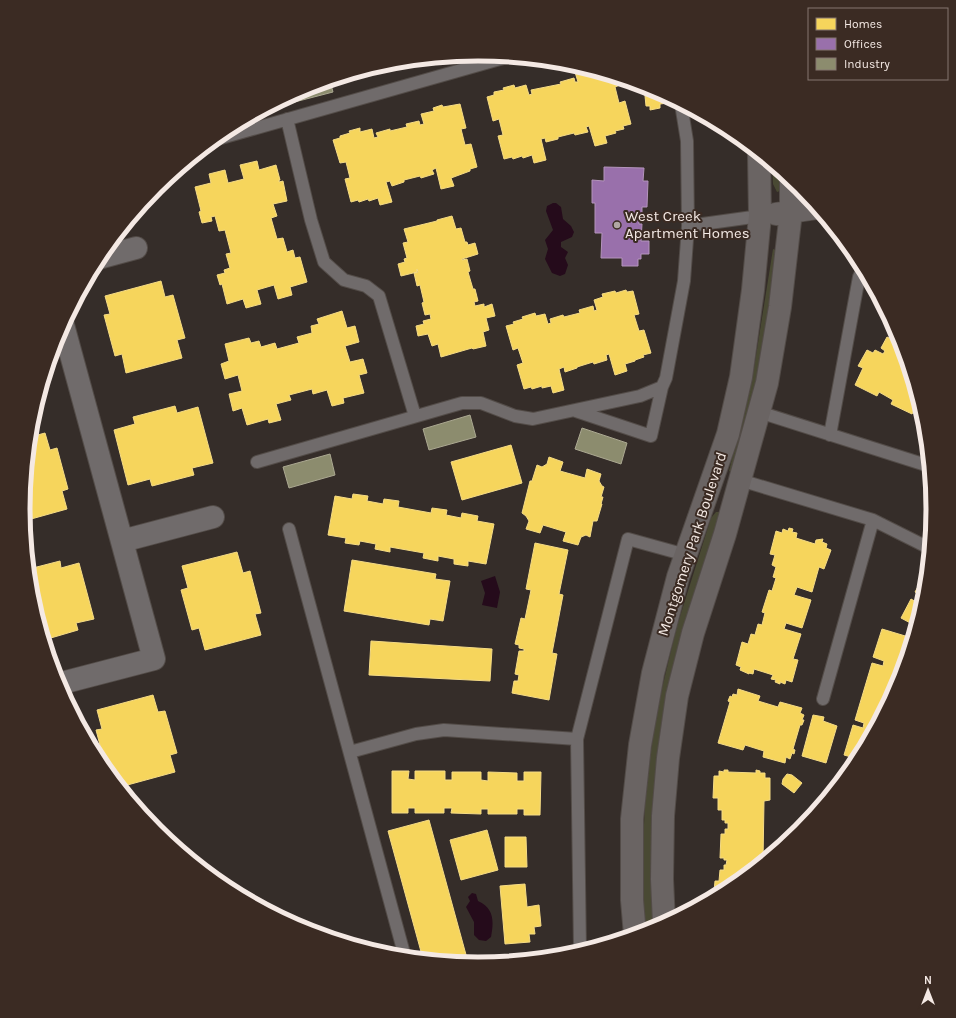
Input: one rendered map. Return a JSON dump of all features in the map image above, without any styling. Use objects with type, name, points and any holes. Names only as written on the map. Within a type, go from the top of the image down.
[{"type":"street","name":"Montgomery Park Boulevard","points":[[634,928],[632,900],[632,819],[640,746],[653,673],[678,577],[728,434],[741,377],[753,290],[760,216],[759,161]]},
{"type":"street","name":"Montgomery Park Boulevard","points":[[664,916],[662,879],[664,816],[668,758],[677,696],[693,633],[725,534],[767,383],[780,307],[791,212],[791,188]]},
{"type":"street","points":[[760,216],[810,209]]},
{"type":"street","points":[[109,255],[136,248]]},
{"type":"street","points":[[65,682],[154,659],[66,334]]},
{"type":"street","points":[[715,472],[740,480]]},
{"type":"street","points":[[122,541],[212,517]]},
{"type":"lane","points":[[233,135],[491,61]]},
{"type":"lane","points":[[575,411],[651,436],[662,387],[666,378],[684,281],[688,226],[687,140],[683,111]]},
{"type":"lane","points":[[287,119],[311,220],[324,262],[344,280],[366,286],[379,296],[415,416]]},
{"type":"lane","points":[[688,226],[760,216]]},
{"type":"lane","points":[[830,435],[860,275]]},
{"type":"lane","points":[[257,462],[462,403],[481,403],[515,416],[532,419],[640,396],[662,387]]},
{"type":"lane","points":[[759,412],[923,464]]},
{"type":"lane","points":[[740,480],[873,520],[924,546]]},
{"type":"lane","points":[[823,699],[873,520]]},
{"type":"lane","points":[[290,529],[403,950]]},
{"type":"lane","points":[[580,945],[577,739],[628,539],[686,555]]},
{"type":"lane","points":[[350,752],[416,734],[444,730],[577,739]]},
{"type":"green space","points":[[772,171],[783,181],[780,191],[777,192],[773,184]]},
{"type":"green space","points":[[773,249],[778,251],[764,367],[732,473],[729,471],[754,368]]},
{"type":"green space","points":[[716,512],[721,512],[653,864],[653,921],[645,925],[642,865],[646,784],[657,709],[677,626],[711,518]]},
{"type":"shaded area","points":[[556,203],[561,207],[563,219],[571,226],[574,232],[572,237],[561,242],[561,247],[568,252],[565,258],[568,265],[565,274],[560,276],[552,273],[545,259],[548,249],[545,240],[553,230],[546,211],[547,206]]},
{"type":"shaded area","points":[[495,576],[500,592],[497,608],[482,605],[485,593],[481,581]]},
{"type":"shaded area","points":[[472,893],[476,894],[478,901],[487,907],[492,916],[491,937],[486,941],[479,940],[474,935],[474,922],[466,907],[470,901],[468,897]]},
{"type":"building: Homes","points":[[575,72],[594,76],[620,84],[615,87],[619,103],[625,101],[631,124],[623,126],[624,129],[615,131],[616,133],[605,136],[607,143],[595,146],[589,126],[586,127],[588,132],[575,135],[574,133],[546,142],[545,138],[541,139],[546,160],[534,163],[532,155],[523,158],[522,156],[513,159],[512,157],[504,159],[498,136],[503,135],[499,119],[493,121],[487,97],[494,95],[494,92],[504,90],[503,88],[514,85],[515,88],[526,85],[529,95],[532,94],[531,90],[561,84],[560,82],[574,78],[575,82],[578,82]]},
{"type":"building: Homes","points":[[645,93],[667,103],[660,104],[660,108],[650,110],[650,106],[646,106]]},
{"type":"building: Homes","points":[[460,104],[466,128],[461,129],[465,145],[471,144],[477,167],[451,178],[454,186],[441,189],[436,168],[432,170],[434,174],[421,178],[420,176],[404,180],[404,182],[392,186],[390,181],[386,182],[392,202],[380,205],[378,198],[369,201],[368,199],[359,202],[358,200],[351,202],[345,179],[350,178],[346,162],[340,163],[333,140],[350,133],[349,131],[360,128],[360,132],[372,129],[374,138],[378,137],[376,133],[390,129],[390,131],[407,127],[406,124],[419,121],[420,125],[424,124],[421,114],[434,111],[433,108],[442,105],[443,107]]},
{"type":"building: Homes","points":[[257,161],[259,170],[276,165],[280,180],[279,182],[283,181],[287,201],[273,204],[277,216],[271,218],[277,239],[283,238],[287,252],[293,250],[295,258],[300,257],[307,282],[290,287],[292,295],[278,299],[274,285],[257,290],[261,304],[246,308],[243,299],[227,304],[222,284],[220,285],[217,275],[225,273],[224,270],[230,268],[226,254],[231,253],[225,230],[219,231],[215,216],[211,217],[212,221],[202,223],[199,212],[201,211],[195,187],[211,183],[209,174],[225,170],[228,183],[244,179],[240,165]]},
{"type":"building: Homes","points":[[452,216],[456,229],[461,228],[465,242],[467,242],[468,245],[475,243],[478,254],[462,259],[467,259],[470,271],[468,272],[478,301],[474,302],[475,306],[484,304],[484,307],[492,304],[495,316],[486,318],[489,330],[483,332],[486,346],[472,348],[441,357],[438,344],[432,346],[428,334],[418,336],[416,326],[424,324],[423,321],[431,319],[430,314],[425,315],[420,285],[417,286],[414,273],[418,272],[417,269],[417,272],[401,276],[398,264],[405,262],[404,259],[407,258],[403,243],[408,242],[404,229]]},
{"type":"building: Homes","points":[[161,281],[165,297],[173,295],[185,338],[177,340],[182,358],[126,373],[122,354],[115,356],[104,315],[110,314],[105,296]]},
{"type":"building: Homes","points":[[626,290],[627,292],[633,291],[639,314],[634,315],[639,331],[644,330],[651,353],[643,355],[644,357],[625,364],[627,371],[615,375],[609,354],[606,355],[607,360],[594,364],[593,362],[565,372],[564,367],[559,369],[564,390],[553,393],[551,386],[542,388],[542,386],[532,389],[531,387],[524,389],[517,365],[523,363],[518,348],[513,350],[506,326],[523,319],[522,317],[535,313],[536,316],[545,314],[548,324],[551,323],[550,319],[563,315],[564,317],[580,313],[579,310],[593,306],[594,311],[597,310],[594,300],[603,297],[602,294],[615,291],[616,293]]},
{"type":"building: Homes","points":[[342,311],[347,328],[355,326],[359,342],[345,346],[350,362],[363,359],[367,373],[359,375],[364,393],[343,398],[344,403],[332,406],[327,390],[313,394],[312,389],[289,395],[291,400],[276,404],[281,420],[269,423],[268,419],[247,425],[242,408],[233,411],[229,394],[242,391],[238,375],[225,379],[221,364],[229,361],[225,344],[249,338],[251,343],[259,341],[261,347],[275,343],[277,349],[299,343],[297,337],[312,333],[311,326],[319,324],[317,319]]},
{"type":"building: Homes","points":[[891,335],[911,393],[914,410],[912,414],[891,404],[893,400],[879,392],[877,396],[855,385],[863,368],[858,366],[867,350],[873,353],[875,350],[883,354],[885,351],[881,348],[887,337],[889,338]]},
{"type":"building: Homes","points":[[175,406],[177,413],[198,407],[213,463],[192,468],[194,475],[152,486],[150,479],[128,485],[114,430],[135,424],[133,417]]},
{"type":"building: Homes","points":[[45,433],[50,450],[57,448],[68,489],[62,491],[67,509],[30,519],[31,480],[37,435]]},
{"type":"building: Homes","points":[[511,445],[522,483],[462,500],[451,462]]},
{"type":"building: Homes","points":[[549,457],[563,462],[560,471],[585,478],[587,469],[601,474],[599,481],[604,487],[601,497],[603,497],[602,504],[597,521],[593,521],[590,537],[586,535],[581,537],[578,545],[563,541],[566,532],[543,525],[540,533],[526,529],[529,521],[522,513],[530,481],[532,481],[537,465],[542,467],[547,464]]},
{"type":"building: Homes","points":[[353,494],[368,496],[367,501],[383,504],[384,499],[399,501],[398,507],[431,513],[432,508],[447,510],[446,515],[461,518],[462,513],[478,516],[477,521],[494,524],[486,564],[468,561],[468,566],[454,564],[454,559],[438,556],[438,561],[423,558],[424,553],[390,547],[390,552],[375,549],[376,544],[360,541],[359,545],[345,543],[346,538],[328,535],[335,496],[352,499]]},
{"type":"building: Homes","points":[[789,528],[793,529],[792,532],[797,533],[796,538],[815,544],[816,540],[823,539],[822,542],[827,544],[826,548],[831,550],[824,569],[819,567],[812,592],[797,587],[794,595],[811,600],[802,628],[786,623],[784,629],[801,634],[793,659],[798,660],[792,682],[786,680],[785,684],[780,682],[780,684],[775,682],[776,680],[771,679],[773,675],[754,669],[753,674],[749,674],[740,670],[741,667],[736,665],[742,642],[748,644],[751,634],[755,635],[758,624],[762,625],[765,613],[762,612],[769,590],[772,591],[776,578],[773,577],[776,567],[772,565],[775,555],[770,554],[776,531],[782,533],[783,529],[788,531]]},
{"type":"building: Homes","points":[[535,543],[568,550],[559,594],[563,595],[552,653],[557,654],[549,700],[512,693],[514,681],[518,681],[519,675],[515,674],[519,651],[524,651],[524,649],[519,648],[519,645],[515,644],[521,618],[525,619],[531,590],[526,589]]},
{"type":"building: Homes","points":[[237,552],[243,573],[250,571],[261,613],[255,614],[261,635],[205,650],[199,628],[192,630],[181,590],[188,588],[182,566]]},
{"type":"building: Homes","points":[[352,560],[436,574],[435,579],[450,581],[443,621],[430,619],[429,625],[344,611]]},
{"type":"building: Homes","points":[[60,561],[61,568],[79,563],[94,619],[76,623],[78,630],[49,638],[45,625],[34,568]]},
{"type":"building: Homes","points":[[919,585],[917,593],[915,592]]},
{"type":"building: Homes","points":[[911,599],[916,602],[911,623],[901,618]]},
{"type":"building: Homes","points":[[882,629],[907,637],[892,680],[880,707],[851,757],[844,755],[853,725],[863,728],[864,723],[855,720],[872,663],[883,666],[884,661],[873,657]]},
{"type":"building: Homes","points":[[371,641],[492,649],[490,681],[369,675]]},
{"type":"building: Homes","points":[[738,689],[760,696],[758,701],[778,707],[780,702],[802,708],[800,713],[804,715],[802,720],[804,720],[802,725],[800,725],[793,749],[795,750],[794,754],[792,753],[790,759],[786,757],[785,763],[763,757],[764,751],[745,745],[743,750],[718,743],[730,702],[728,701],[730,696],[732,697],[733,694],[737,695]]},
{"type":"building: Homes","points":[[153,695],[158,712],[165,711],[177,753],[170,755],[175,772],[126,785],[102,751],[96,730],[102,729],[97,710]]},
{"type":"building: Homes","points":[[813,715],[824,717],[823,721],[837,726],[826,763],[802,756]]},
{"type":"building: Homes","points":[[724,770],[728,770],[728,772],[756,773],[756,770],[760,771],[760,773],[765,773],[765,778],[770,778],[770,800],[764,801],[763,854],[714,889],[715,881],[719,881],[720,870],[724,870],[724,865],[726,865],[727,860],[720,858],[721,834],[725,834],[725,829],[728,829],[728,823],[725,823],[725,820],[722,820],[722,810],[718,810],[718,798],[713,798],[714,776],[719,776],[719,771],[724,772]]},
{"type":"building: Homes","points":[[392,771],[409,771],[408,779],[415,780],[415,771],[445,771],[445,780],[452,780],[452,772],[481,772],[481,780],[488,781],[488,772],[517,773],[517,781],[524,781],[524,772],[541,772],[540,815],[524,815],[524,809],[517,809],[517,814],[488,814],[488,809],[481,809],[481,814],[451,813],[452,808],[444,808],[444,813],[415,813],[415,808],[408,808],[408,813],[392,813]]},
{"type":"building: Homes","points":[[787,774],[792,775],[802,783],[794,793],[782,784],[783,779]]},
{"type":"building: Homes","points":[[429,820],[467,957],[421,953],[388,831]]},
{"type":"building: Homes","points":[[487,830],[498,870],[461,880],[450,840]]},
{"type":"building: Homes","points":[[505,837],[526,837],[527,867],[505,867]]},
{"type":"building: Homes","points":[[525,884],[527,907],[539,905],[541,926],[534,927],[535,934],[529,934],[530,942],[505,944],[500,886]]},
{"type":"building: Offices","points":[[604,167],[644,168],[643,181],[648,181],[647,207],[642,207],[642,219],[639,218],[639,224],[642,224],[641,241],[649,241],[649,254],[641,254],[641,259],[638,259],[638,266],[622,266],[622,258],[601,258],[602,233],[595,233],[595,203],[592,203],[592,180],[604,181]]},
{"type":"building: Industry","points":[[331,86],[333,92],[287,104],[307,95]]},
{"type":"building: Industry","points":[[470,415],[476,437],[429,450],[423,429]]},
{"type":"building: Industry","points":[[582,428],[627,443],[621,464],[575,449]]},
{"type":"building: Industry","points":[[330,454],[335,475],[289,488],[283,467]]},
{"type":"place","name":"West Creek Apartment Homes","points":[[617,225]]}]
